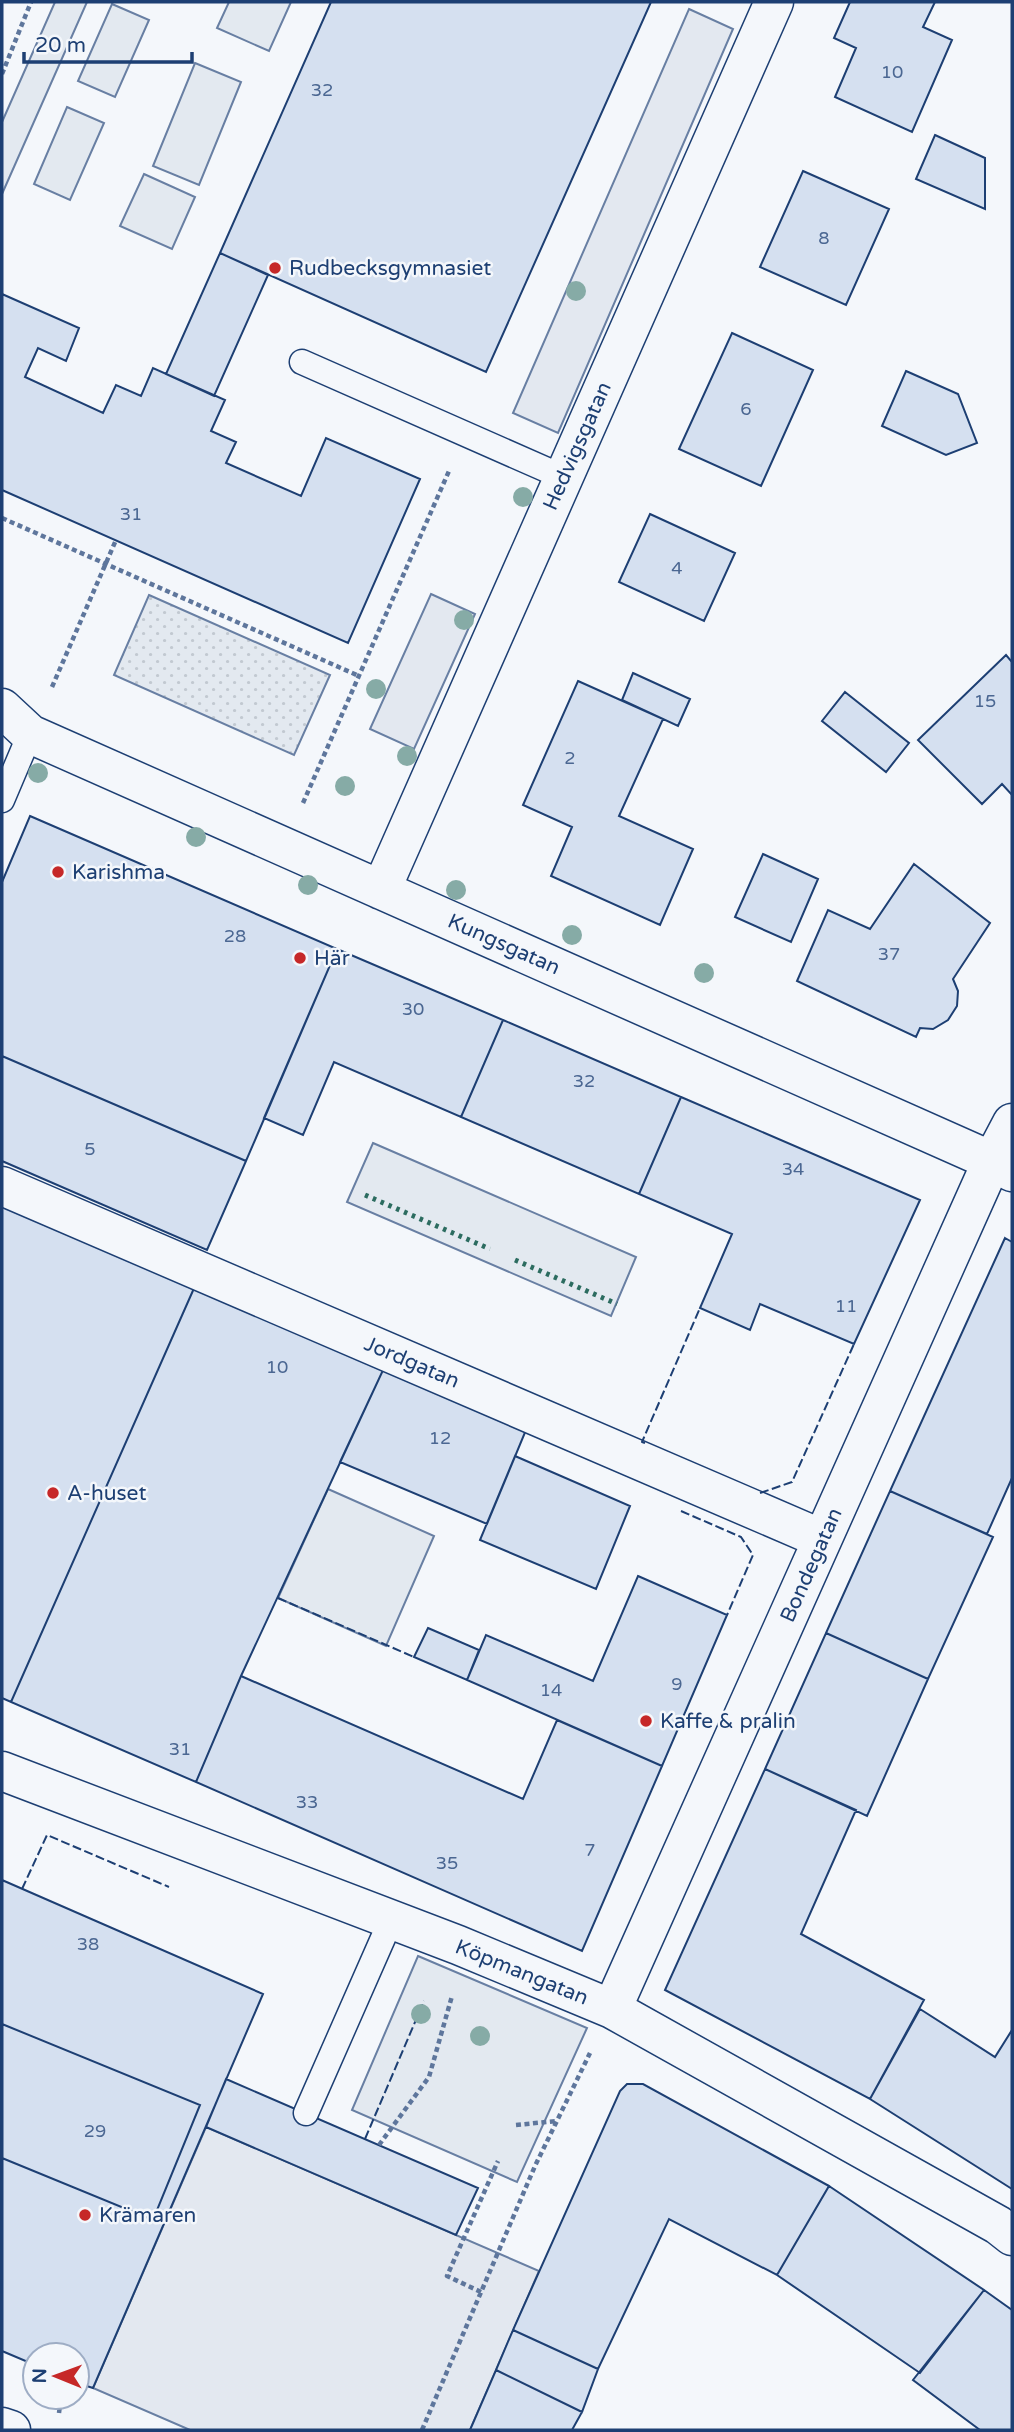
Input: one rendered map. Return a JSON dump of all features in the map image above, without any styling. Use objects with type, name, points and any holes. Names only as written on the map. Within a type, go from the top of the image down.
[{"type":"street","name":"Hedvigsgatan","points":[[381,890],[774,2]]},
{"type":"street","name":"Kungsgatan","points":[[2,708],[30,734],[1002,1167]]},
{"type":"street","name":"Bondegatan","points":[[612,2009],[822,1539],[1002,1167],[1012,1123]]},
{"type":"street","name":"Jordgatan","points":[[2,1186],[822,1539]]},
{"type":"street","name":"Köpmangatan","points":[[2,1771],[465,1948],[612,2009],[998,2225],[1012,2236]]},
{"type":"street","points":[[2,2427],[11,2430]]},
{"type":"lane","points":[[302,362],[563,477]]},
{"type":"lane","points":[[2,800],[30,734]]},
{"type":"lane","points":[[306,2113],[391,1920]]},
{"type":"path","points":[[2,74],[31,2]]},
{"type":"path","points":[[284,847],[465,435]]},
{"type":"path","points":[[2,518],[359,676]]},
{"type":"path","points":[[30,734],[116,540]]},
{"type":"path","points":[[379,2145],[429,2077],[465,1948]]},
{"type":"path","points":[[422,2430],[535,2166],[612,2009]]},
{"type":"path","points":[[516,2125],[557,2121]]},
{"type":"path","points":[[481,2292],[447,2276],[498,2161]]},
{"type":"shaded area","points":[[55,2],[87,2],[2,194],[2,122]]},
{"type":"shaded area","points":[[229,2],[291,2],[269,51],[217,28]]},
{"type":"shaded area","points":[[112,4],[149,20],[115,97],[78,81]]},
{"type":"shaded area","points":[[689,9],[733,29],[558,433],[513,413]]},
{"type":"shaded area","points":[[195,63],[241,82],[199,185],[153,166]]},
{"type":"shaded area","points":[[67,107],[104,123],[70,200],[34,184]]},
{"type":"shaded area","points":[[144,174],[195,197],[172,249],[120,226]]},
{"type":"shaded area","points":[[431,594],[475,614],[414,749],[370,729]]},
{"type":"shaded area","points":[[149,595],[330,675],[294,755],[114,675]]},
{"type":"shaded area","points":[[373,1143],[636,1257],[611,1316],[347,1202]]},
{"type":"shaded area","points":[[328,1489],[434,1536],[386,1646],[278,1598]]},
{"type":"shaded area","points":[[418,1956],[587,2028],[517,2182],[352,2110]]},
{"type":"shaded area","points":[[206,2127],[539,2271],[470,2430],[190,2430],[93,2388]]},
{"type":"building","points":[[331,2],[651,2],[486,372],[220,253]]},
{"type":"building","points":[[850,2],[935,2],[923,27],[952,40],[912,132],[835,97],[856,48],[834,38]]},
{"type":"building","points":[[935,135],[985,158],[985,209],[916,179]]},
{"type":"building","points":[[803,171],[889,209],[846,305],[760,267]]},
{"type":"building","points":[[220,253],[268,275],[214,396],[166,374]]},
{"type":"building","points":[[2,294],[79,328],[66,361],[38,348],[25,377],[103,413],[116,385],[141,396],[153,368],[225,400],[211,431],[236,442],[226,463],[301,496],[326,438],[420,479],[348,643],[2,490]]},
{"type":"building","points":[[732,333],[813,370],[761,486],[679,449]]},
{"type":"building","points":[[906,371],[958,394],[977,443],[946,455],[882,426]]},
{"type":"building","points":[[650,514],[735,553],[704,621],[619,582]]},
{"type":"building","points":[[1006,655],[1012,662],[1012,795],[1002,784],[982,804],[918,740]]},
{"type":"building","points":[[633,673],[690,699],[678,726],[622,700]]},
{"type":"building","points":[[578,681],[663,719],[619,816],[693,849],[660,925],[551,876],[572,827],[523,805]]},
{"type":"building","points":[[845,692],[909,743],[886,772],[822,721]]},
{"type":"building","points":[[30,816],[337,949],[246,1161],[2,1056],[2,882]]},
{"type":"building","points":[[763,854],[818,879],[791,942],[735,917]]},
{"type":"building","points":[[914,864],[990,923],[953,979],[958,991],[957,1006],[948,1020],[933,1029],[920,1028],[916,1037],[797,981],[828,910],[870,929]]},
{"type":"building","points":[[337,949],[503,1020],[461,1117],[334,1062],[303,1135],[264,1118]]},
{"type":"building","points":[[503,1020],[681,1097],[639,1194],[461,1117]]},
{"type":"building","points":[[2,1056],[246,1161],[207,1250],[2,1161]]},
{"type":"building","points":[[681,1097],[920,1200],[854,1344],[760,1304],[750,1330],[700,1308],[732,1234],[639,1194]]},
{"type":"building","name":"A-huset","points":[[2,1202],[195,1286],[11,1702],[2,1698]]},
{"type":"building","points":[[1005,1238],[1012,1242],[1012,1478],[987,1534],[890,1491]]},
{"type":"building","points":[[195,1286],[384,1368],[241,1676],[196,1782],[11,1702]]},
{"type":"building","points":[[384,1368],[526,1430],[487,1524],[340,1462]]},
{"type":"building","points":[[515,1456],[630,1506],[596,1589],[480,1540]]},
{"type":"building","points":[[890,1491],[993,1537],[928,1679],[826,1633]]},
{"type":"building","points":[[638,1576],[727,1615],[662,1766],[467,1680],[486,1635],[593,1681]]},
{"type":"building","points":[[428,1628],[479,1650],[467,1680],[414,1657]]},
{"type":"building","points":[[826,1633],[928,1679],[867,1816],[765,1769]]},
{"type":"building","points":[[241,1676],[523,1799],[557,1720],[662,1766],[582,1951],[196,1782]]},
{"type":"building","points":[[765,1769],[856,1810],[801,1934],[924,2000],[870,2099],[665,1990]]},
{"type":"building","name":"Krämaren","points":[[2,1880],[263,1994],[93,2388],[91,2341],[21,2341],[21,2359],[2,2351]]},
{"type":"building","points":[[920,2009],[995,2057],[1012,2030],[1012,2189],[870,2099]]},
{"type":"building","points":[[2,2024],[200,2105],[153,2220],[2,2158]]},
{"type":"building","points":[[226,2079],[478,2188],[456,2235],[206,2127]]},
{"type":"building","points":[[627,2084],[643,2084],[829,2186],[777,2275],[669,2219],[598,2369],[513,2330],[620,2091]]},
{"type":"building","points":[[829,2186],[984,2290],[920,2373],[777,2275]]},
{"type":"building","points":[[984,2290],[1012,2310],[1012,2430],[980,2430],[913,2380]]},
{"type":"building","points":[[513,2330],[598,2369],[582,2412],[496,2370]]},
{"type":"building","points":[[496,2370],[582,2412],[572,2430],[470,2430]]},
{"type":"hedge","points":[[365,1195],[490,1249]]},
{"type":"hedge","points":[[515,1260],[617,1304]]},
{"type":"fence","points":[[645,1443],[642,1442],[700,1308]]},
{"type":"fence","points":[[760,1493],[792,1482],[854,1344]]},
{"type":"fence","points":[[681,1511],[741,1537],[753,1555],[727,1615]]},
{"type":"fence","points":[[278,1598],[414,1657]]},
{"type":"fence","points":[[22,1889],[47,1835],[169,1887]]},
{"type":"fence","points":[[365,2139],[424,2001]]},
{"type":"place","name":"Rudbecksgymnasiet","points":[[275,268]]},
{"type":"place","name":"Karishma","points":[[58,872]]},
{"type":"place","name":"Här","points":[[300,958]]},
{"type":"place","name":"A-huset","points":[[53,1493]]},
{"type":"place","name":"Kaffe & pralin","points":[[646,1721]]},
{"type":"place","name":"Krämaren","points":[[85,2215]]}]
